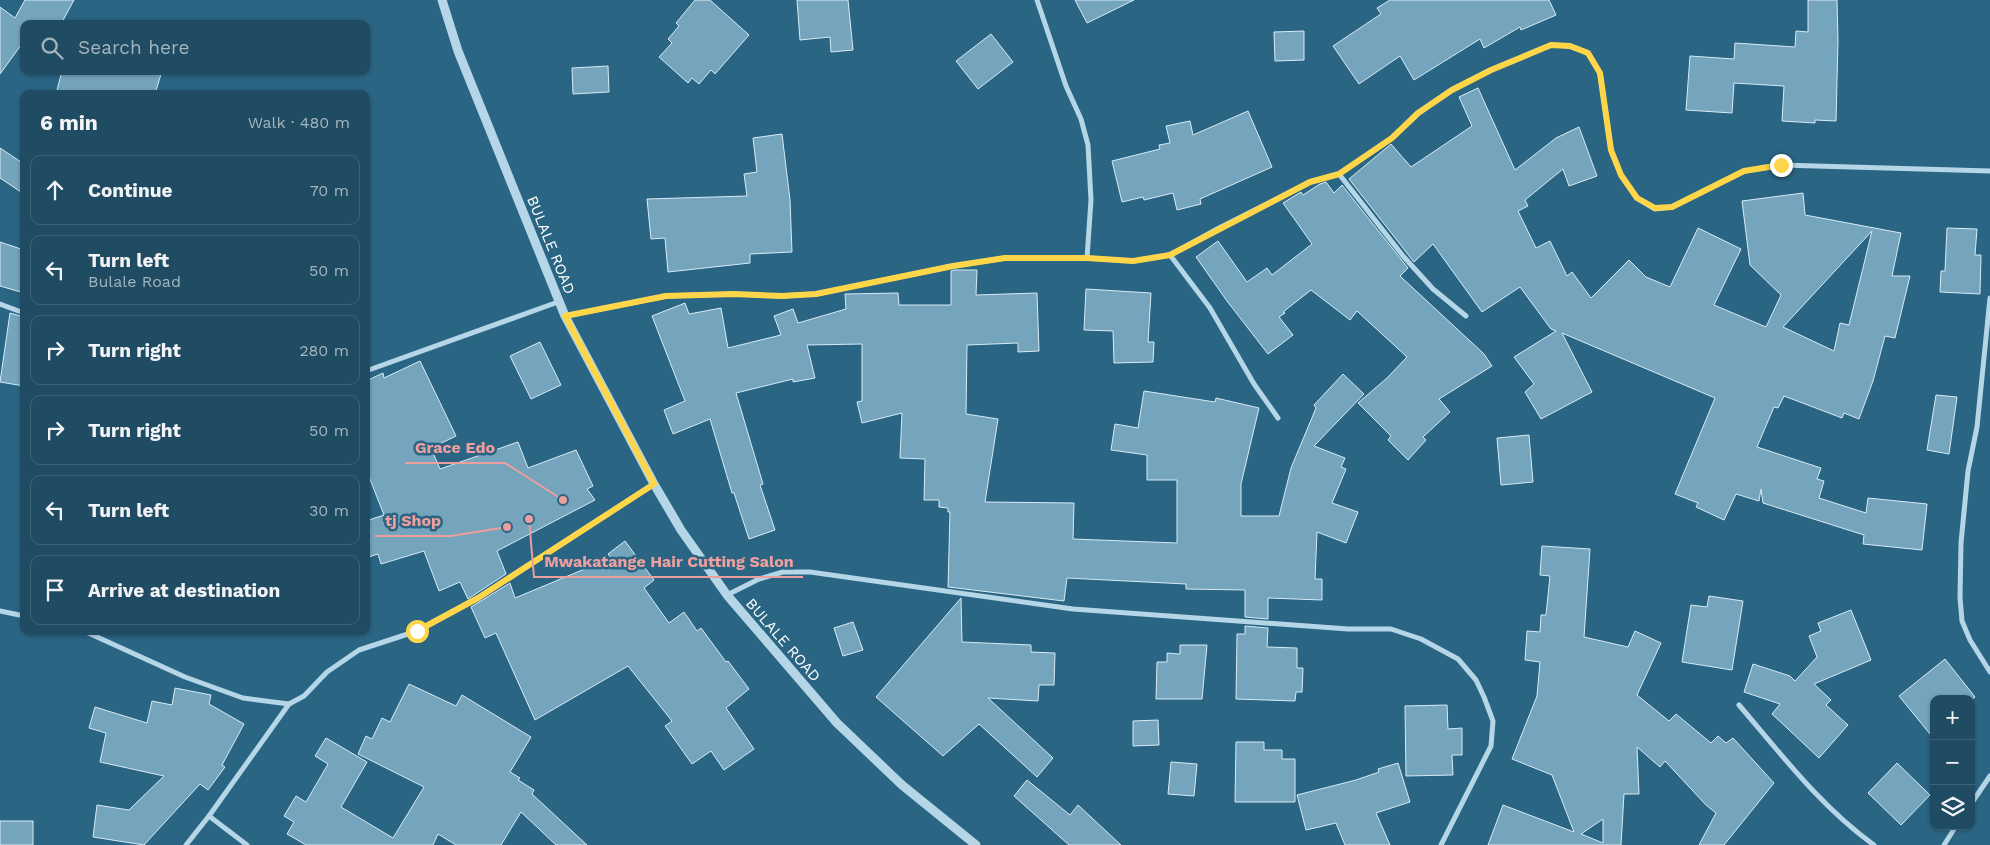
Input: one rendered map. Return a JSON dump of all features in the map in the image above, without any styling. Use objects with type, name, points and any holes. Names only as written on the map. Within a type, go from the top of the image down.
[{"type":"street","name":"BULALE ROAD","points":[[442,0],[458,51],[558,302],[654,484],[682,530],[727,595],[837,723],[902,785],[976,845]]},
{"type":"street","points":[[1037,0],[1063,77],[1081,119],[1088,145],[1091,200],[1087,258]]},
{"type":"street","points":[[565,316],[666,296],[734,294],[782,296],[816,294],[953,266],[1005,258],[1087,258],[1133,261],[1170,255],[1310,182],[1339,174],[1392,138],[1418,113],[1452,90],[1491,70],[1551,45],[1570,46],[1588,53],[1600,73],[1611,150],[1621,175],[1637,198],[1655,208],[1672,207],[1744,171],[1781,165],[1990,170]]},
{"type":"street","points":[[1339,174],[1403,256],[1433,289],[1466,316]]},
{"type":"street","points":[[1170,255],[1210,308],[1254,384],[1278,418]]},
{"type":"street","points":[[1990,298],[1977,427],[1968,471],[1961,543],[1960,597],[1962,621],[1990,672]]},
{"type":"street","points":[[370,370],[558,302]]},
{"type":"street","points":[[0,304],[20,312]]},
{"type":"street","points":[[186,845],[289,704],[304,696],[327,672],[360,650],[417,631],[478,598],[654,484]]},
{"type":"street","points":[[727,595],[759,579],[783,572],[810,572],[1073,609],[1348,629],[1391,629],[1421,639],[1458,659],[1476,680],[1493,721],[1491,746],[1440,845]]},
{"type":"street","points":[[0,611],[20,615]]},
{"type":"street","points":[[93,635],[185,676],[244,698],[289,704]]},
{"type":"street","points":[[1739,705],[1801,778],[1827,805],[1874,845]]},
{"type":"street","points":[[1975,798],[1990,776]]},
{"type":"street","points":[[209,816],[247,845]]},
{"type":"street","points":[[1944,845],[1953,830]]},
{"type":"building","points":[[25,0],[74,0],[63,20],[20,20],[20,46],[0,74],[0,7],[15,18]]},
{"type":"building","points":[[695,0],[710,0],[749,35],[715,74],[711,70],[699,84],[692,78],[688,83],[659,57],[672,43],[668,39],[679,26],[676,23]]},
{"type":"building","points":[[797,0],[848,0],[853,50],[831,52],[830,37],[800,40]]},
{"type":"building","points":[[1075,0],[1134,0],[1087,23]]},
{"type":"building","points":[[1390,0],[1549,0],[1556,15],[1521,30],[1520,27],[1484,48],[1480,39],[1414,80],[1400,56],[1359,84],[1333,46],[1381,14],[1377,8]]},
{"type":"building","points":[[1808,0],[1837,0],[1836,121],[1815,120],[1815,123],[1782,121],[1784,86],[1734,83],[1732,113],[1686,110],[1690,56],[1734,59],[1735,43],[1795,47],[1796,31],[1808,32]]},
{"type":"building","points":[[1304,31],[1304,60],[1275,61],[1274,32]]},
{"type":"building","points":[[991,34],[1013,62],[978,89],[956,61]]},
{"type":"building","points":[[608,66],[609,92],[573,94],[572,68]]},
{"type":"building","points":[[61,75],[161,75],[156,90],[57,90]]},
{"type":"building","points":[[1478,88],[1515,170],[1556,138],[1579,127],[1597,176],[1569,186],[1563,169],[1525,200],[1528,206],[1518,211],[1536,248],[1550,241],[1567,276],[1572,272],[1591,298],[1629,260],[1646,277],[1670,287],[1698,228],[1741,249],[1714,305],[1766,327],[1781,295],[1750,265],[1742,201],[1803,193],[1805,215],[1901,233],[1892,276],[1910,276],[1895,338],[1885,336],[1873,381],[1859,419],[1844,413],[1842,418],[1784,396],[1778,408],[1774,407],[1757,447],[1821,468],[1817,479],[1824,481],[1819,498],[1866,513],[1868,498],[1927,504],[1922,550],[1863,544],[1864,535],[1763,503],[1761,489],[1759,501],[1736,494],[1724,520],[1696,507],[1698,503],[1675,494],[1715,398],[1562,333],[1592,392],[1541,419],[1525,392],[1534,384],[1514,357],[1556,331],[1551,329],[1520,287],[1482,312],[1433,244],[1414,262],[1349,179],[1391,144],[1411,167],[1472,126],[1459,97]],"holes":[[[1872,231],[1849,325],[1840,323],[1834,351],[1783,327]]]},
{"type":"building","points":[[1248,111],[1272,167],[1200,199],[1201,204],[1177,210],[1173,193],[1144,200],[1143,197],[1122,202],[1112,161],[1160,149],[1159,145],[1170,143],[1166,126],[1190,121],[1193,135]]},
{"type":"building","points":[[782,134],[790,200],[792,252],[750,254],[750,263],[668,272],[665,238],[651,239],[647,199],[747,196],[744,174],[757,172],[753,138]]},
{"type":"building","points":[[0,148],[20,161],[20,191],[0,178]]},
{"type":"building","points":[[1326,182],[1334,193],[1342,185],[1408,268],[1400,276],[1484,354],[1492,366],[1439,399],[1450,412],[1423,437],[1426,440],[1408,460],[1388,440],[1391,436],[1358,403],[1387,378],[1407,357],[1357,311],[1350,320],[1311,290],[1279,317],[1293,335],[1268,354],[1196,257],[1218,241],[1247,282],[1267,268],[1272,275],[1312,244],[1283,203],[1301,192],[1303,195]]},
{"type":"building","points":[[1947,228],[1977,229],[1975,255],[1981,255],[1980,294],[1940,292],[1941,271],[1945,271]]},
{"type":"building","points":[[0,242],[20,249],[20,292],[0,286]]},
{"type":"building","points":[[977,270],[976,295],[1037,293],[1039,351],[1018,352],[1018,343],[967,345],[966,414],[998,419],[985,502],[1074,503],[1073,539],[1177,543],[1177,480],[1147,480],[1147,455],[1111,450],[1115,424],[1138,428],[1144,391],[1215,402],[1216,398],[1259,408],[1241,484],[1241,516],[1279,516],[1291,468],[1316,408],[1314,405],[1343,374],[1364,394],[1314,446],[1345,458],[1341,467],[1346,469],[1332,503],[1358,512],[1346,543],[1317,532],[1315,579],[1322,579],[1322,600],[1268,598],[1268,619],[1245,617],[1245,590],[1186,589],[1186,584],[1067,578],[1064,601],[948,587],[950,512],[948,512],[948,508],[939,507],[939,500],[924,500],[925,459],[900,458],[902,413],[862,423],[857,402],[862,401],[862,344],[807,345],[815,378],[793,382],[793,379],[736,393],[763,484],[760,485],[775,530],[749,539],[734,493],[732,493],[710,419],[673,434],[664,410],[685,401],[652,316],[685,303],[689,314],[721,308],[728,348],[781,335],[774,316],[793,309],[798,323],[846,309],[845,294],[898,293],[899,305],[951,305],[951,271]]},
{"type":"building","points":[[1086,289],[1151,293],[1148,342],[1154,342],[1153,362],[1114,363],[1113,331],[1084,330]]},
{"type":"building","points":[[10,313],[20,316],[20,385],[0,382]]},
{"type":"building","points":[[540,342],[561,385],[531,399],[510,356]]},
{"type":"building","points":[[420,361],[456,436],[431,448],[440,469],[518,442],[528,468],[576,450],[593,486],[587,489],[595,500],[497,551],[506,574],[468,599],[460,582],[439,591],[424,551],[381,564],[378,554],[370,557],[370,520],[384,515],[370,479],[370,379],[383,373],[384,378]]},
{"type":"building","points":[[1936,395],[1957,397],[1949,454],[1927,450]]},
{"type":"building","points":[[1529,435],[1533,482],[1501,485],[1497,438]]},
{"type":"building","points":[[625,541],[654,580],[644,588],[669,623],[684,612],[697,631],[701,628],[749,689],[726,708],[754,749],[724,770],[711,751],[692,764],[665,726],[672,721],[628,666],[535,720],[496,633],[485,638],[471,607],[510,583],[515,598],[611,558],[608,554]]},
{"type":"building","points":[[1542,546],[1590,549],[1584,637],[1628,647],[1635,631],[1661,643],[1637,695],[1669,721],[1676,714],[1711,743],[1718,736],[1726,743],[1733,738],[1774,783],[1724,845],[1699,845],[1716,813],[1706,805],[1665,761],[1660,767],[1637,747],[1639,794],[1624,794],[1621,845],[1488,845],[1503,805],[1574,832],[1552,775],[1512,759],[1537,696],[1540,662],[1525,660],[1527,631],[1540,632],[1541,615],[1546,615],[1550,576],[1540,575]],"holes":[[[1603,819],[1603,843],[1581,834]]]},
{"type":"building","points":[[1709,596],[1743,601],[1732,670],[1682,662],[1691,605],[1707,607]]},
{"type":"building","points":[[961,598],[962,642],[1031,645],[1031,652],[1055,653],[1054,685],[1039,685],[1038,701],[988,698],[1053,758],[1037,777],[979,724],[943,756],[876,697]]},
{"type":"building","points":[[1851,610],[1871,660],[1814,684],[1831,700],[1826,705],[1848,725],[1819,758],[1772,714],[1780,704],[1744,692],[1753,664],[1790,676],[1795,681],[1817,657],[1809,636],[1821,631],[1818,623]]},
{"type":"building","points":[[853,622],[863,650],[843,656],[834,628]]},
{"type":"building","points":[[1245,626],[1268,628],[1267,647],[1297,648],[1297,668],[1303,668],[1302,692],[1296,692],[1295,701],[1236,699],[1237,634],[1245,634]]},
{"type":"building","points":[[1180,645],[1207,645],[1202,699],[1156,699],[1157,662],[1167,662],[1167,653],[1180,654]]},
{"type":"building","points":[[1945,659],[1973,695],[1930,695],[1930,734],[1899,696]]},
{"type":"building","points":[[409,684],[456,706],[462,695],[531,737],[510,772],[520,778],[518,780],[534,790],[532,794],[587,845],[556,845],[521,812],[501,845],[456,845],[438,834],[433,845],[306,845],[287,834],[294,822],[284,816],[296,796],[306,802],[328,764],[315,756],[326,738],[367,762],[341,807],[393,838],[424,787],[358,754],[366,736],[372,739],[382,718],[390,722]]},
{"type":"building","points":[[175,688],[211,695],[209,704],[244,724],[222,765],[225,767],[208,790],[200,784],[144,845],[93,837],[97,805],[129,810],[164,776],[100,762],[106,733],[89,728],[95,707],[147,723],[152,701],[172,705]]},
{"type":"building","points":[[1447,705],[1448,729],[1462,728],[1462,755],[1452,755],[1453,775],[1406,776],[1405,706]]},
{"type":"building","points":[[1158,720],[1159,745],[1133,746],[1133,721]]},
{"type":"building","points":[[1236,742],[1264,742],[1264,750],[1282,750],[1282,759],[1295,759],[1295,802],[1235,802]]},
{"type":"building","points":[[1171,762],[1197,764],[1194,796],[1168,794]]},
{"type":"building","points":[[1398,763],[1410,802],[1376,813],[1390,845],[1345,845],[1336,823],[1306,830],[1297,795],[1356,780],[1379,772],[1378,769]]},
{"type":"building","points":[[1897,763],[1930,795],[1901,825],[1868,793]]},
{"type":"building","points":[[1027,780],[1070,815],[1078,805],[1121,845],[1069,845],[1014,796]]},
{"type":"building","points":[[0,821],[33,821],[33,845],[0,845]]},
{"type":"place","name":"Grace Edo","points":[[563,500]]},
{"type":"place","name":"Mwakatange Hair Cutting Salon","points":[[529,519]]},
{"type":"place","name":"tj Shop","points":[[507,527]]},
{"type":"route","points":[[417,631],[478,598],[654,484],[565,316],[666,296],[734,294],[782,296],[816,294],[953,266],[1005,258],[1087,258],[1133,261],[1170,255],[1310,182],[1339,174],[1368,156],[1392,138],[1418,113],[1452,90],[1491,70],[1551,45],[1570,46],[1588,53],[1600,73],[1611,150],[1621,175],[1637,198],[1655,208],[1672,207],[1744,171],[1781,165]]}]
